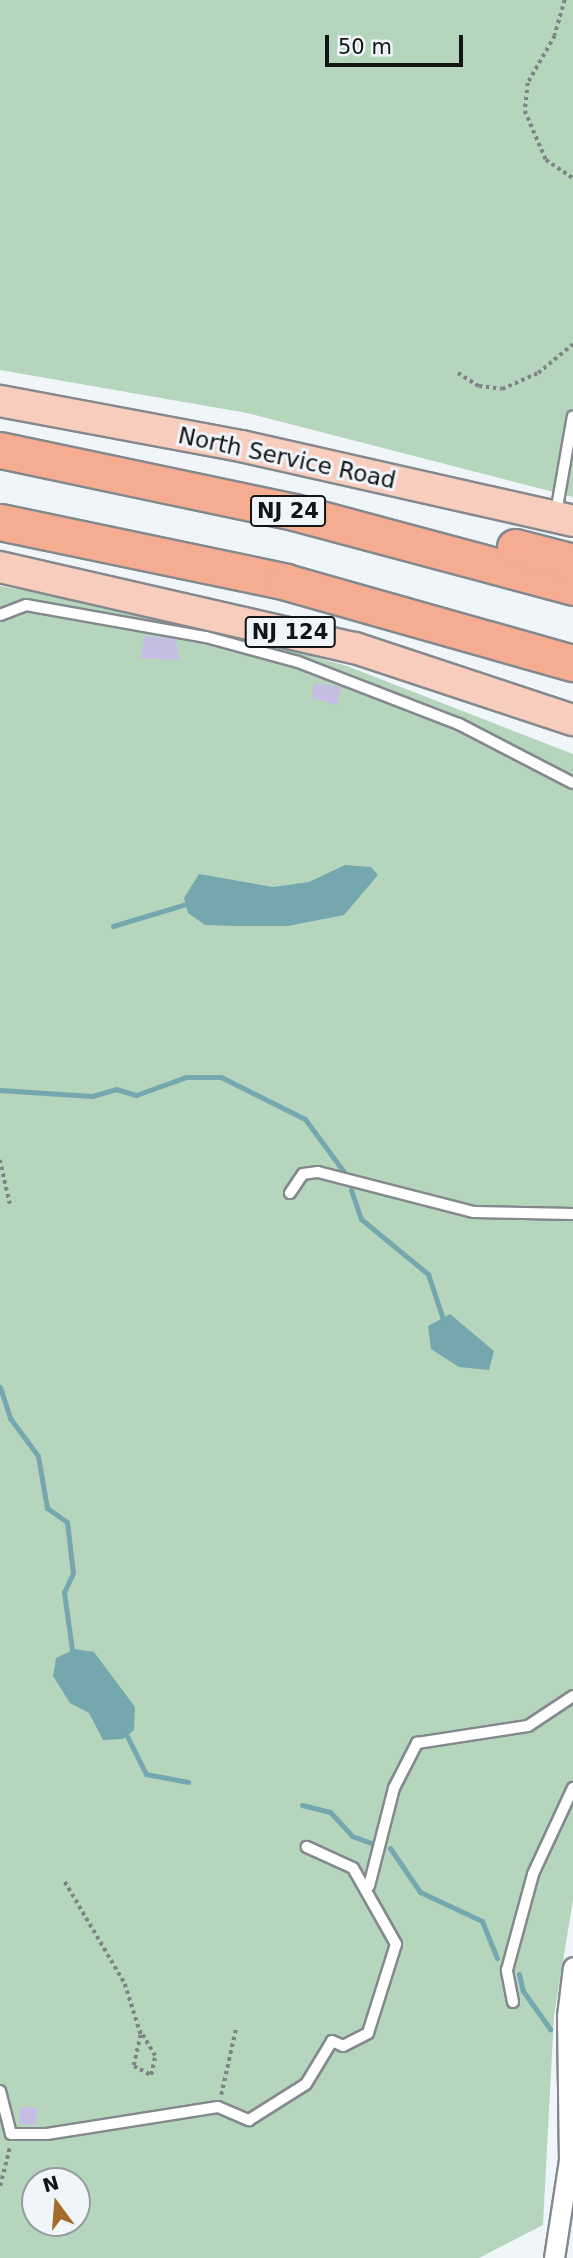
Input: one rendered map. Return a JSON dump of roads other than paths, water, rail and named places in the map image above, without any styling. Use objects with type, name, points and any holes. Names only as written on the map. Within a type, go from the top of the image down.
[{"type":"highway","name":"NJ 24","points":[[0,450],[163,482],[573,587]]},
{"type":"highway","points":[[163,482],[455,532],[573,562]]},
{"type":"highway","points":[[0,522],[208,563],[512,643],[573,663]]},
{"type":"highway","points":[[512,643],[573,689]]},
{"type":"main road","name":"North Service Road","points":[[0,401],[242,446],[564,519]]},
{"type":"main road","name":"NJ 124","points":[[0,567],[355,648],[573,720]]},
{"type":"street","points":[[554,2258],[569,2160],[567,2016],[573,1967]]},
{"type":"lane","points":[[564,519],[573,416]]},
{"type":"lane","points":[[0,615],[26,605],[206,637],[299,662],[459,724],[573,783]]},
{"type":"lane","points":[[290,1193],[303,1174],[318,1172],[474,1213],[573,1214]]},
{"type":"lane","points":[[369,1886],[394,1788],[417,1743],[528,1726],[573,1696]]},
{"type":"lane","points":[[513,2001],[507,1970],[533,1874],[573,1788]]},
{"type":"lane","points":[[0,2091],[11,2134],[82,2130],[218,2107],[248,2120],[262,2114],[306,2084],[332,2041],[343,2046],[368,2033],[397,1944],[369,1886],[353,1868],[307,1847]]},
{"type":"water","points":[[345,865],[371,867],[378,875],[344,915],[288,926],[205,925],[188,913],[184,898],[199,874],[273,887],[309,882]]},
{"type":"water","points":[[450,1314],[494,1351],[489,1370],[459,1367],[431,1349],[428,1326]]},
{"type":"water","points":[[75,1649],[94,1652],[135,1707],[134,1730],[123,1739],[103,1740],[89,1713],[70,1703],[53,1676],[56,1658]]},
{"type":"waterway","points":[[113,926],[186,904]]},
{"type":"waterway","points":[[0,1090],[92,1096],[116,1089],[136,1095],[186,1077],[221,1077],[305,1119],[350,1180]]},
{"type":"waterway","points":[[351,1190],[361,1219],[428,1274],[444,1322]]},
{"type":"waterway","points":[[0,1387],[10,1418],[38,1456],[47,1508],[67,1522],[73,1573],[64,1592],[72,1650]]},
{"type":"waterway","points":[[125,1732],[146,1774],[188,1782]]},
{"type":"waterway","points":[[302,1805],[330,1812],[352,1836],[374,1844]]},
{"type":"waterway","points":[[390,1848],[420,1892],[482,1921],[497,1958]]},
{"type":"waterway","points":[[519,1974],[523,1991],[550,2029]]}]
